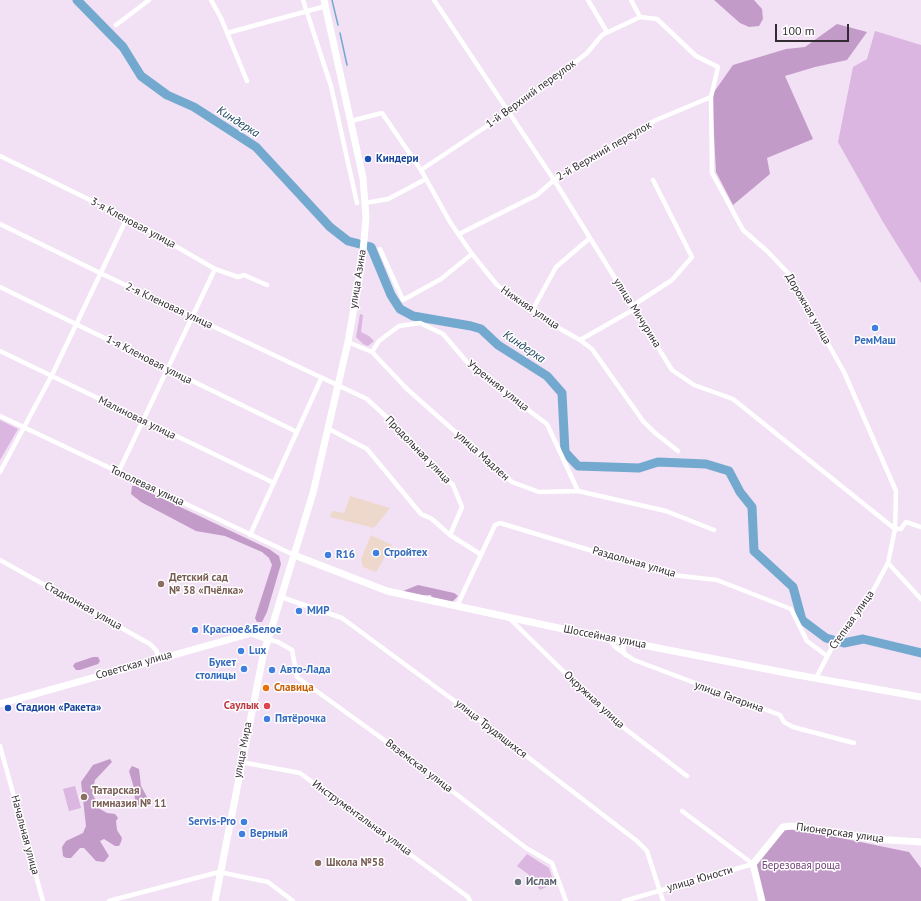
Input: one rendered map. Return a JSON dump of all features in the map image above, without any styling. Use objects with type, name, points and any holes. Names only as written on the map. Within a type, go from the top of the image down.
[{"type":"street","points":[[116,25],[149,0]]},
{"type":"street","points":[[211,0],[227,33],[247,81]]},
{"type":"street","points":[[303,0],[330,80],[357,203]]},
{"type":"street","name":"улица Мичурина","points":[[434,0],[554,180],[672,370],[694,385],[732,399],[895,529]]},
{"type":"street","points":[[588,0],[607,32]]},
{"type":"street","points":[[632,0],[640,17]]},
{"type":"street","points":[[227,33],[306,11],[325,3]]},
{"type":"street","name":"улица Азина","points":[[294,555],[313,493],[348,342],[362,262],[366,218],[360,161],[325,3]]},
{"type":"street","name":"1-й Верхний переулок","points":[[420,170],[508,112],[588,53],[607,32],[640,17]]},
{"type":"street","name":"Дорожная улица","points":[[640,17],[657,19],[696,56],[718,67],[711,97],[712,173],[743,230],[788,272],[844,372],[896,491],[895,529],[888,563]]},
{"type":"street","name":"2-й Верхний переулок","points":[[459,234],[537,195],[554,180],[656,120],[711,97]]},
{"type":"street","name":"Нижняя улица","points":[[350,121],[382,113],[426,179],[472,254],[497,285],[532,311],[592,349],[643,421],[678,451]]},
{"type":"street","name":"3-я Кленовая улица","points":[[0,156],[127,218],[215,269],[238,277],[244,275],[267,285]]},
{"type":"street","points":[[365,203],[388,199],[426,179]]},
{"type":"street","points":[[580,340],[631,311],[632,306],[672,280],[692,257],[654,180]]},
{"type":"street","points":[[0,472],[52,375],[127,218]]},
{"type":"street","name":"2-я Кленовая улица","points":[[0,224],[338,386]]},
{"type":"street","points":[[532,311],[556,267],[590,238]]},
{"type":"street","points":[[380,249],[403,300],[441,279],[472,254]]},
{"type":"street","points":[[118,473],[215,269]]},
{"type":"street","name":"1-я Кленовая улица","points":[[0,287],[76,323],[167,370],[297,432]]},
{"type":"street","name":"Утренняя улица","points":[[372,352],[379,341],[399,326],[420,323],[443,334],[472,368],[547,424],[578,491]]},
{"type":"street","name":"улица Мадлен","points":[[348,342],[372,352],[407,389],[512,482],[540,492],[578,491],[666,511],[714,530]]},
{"type":"street","name":"Малиновая улица","points":[[0,351],[274,483]]},
{"type":"street","points":[[250,535],[321,379]]},
{"type":"street","name":"Продольная улица","points":[[338,386],[367,400],[407,436],[431,465],[452,485],[462,507],[450,535]]},
{"type":"street","name":"Тополевая улица","points":[[0,416],[294,555]]},
{"type":"street","points":[[329,429],[367,449],[421,514],[432,519],[450,535],[480,554]]},
{"type":"street","points":[[895,529],[901,529],[906,522],[921,527]]},
{"type":"street","name":"Раздольная улица","points":[[457,606],[480,554],[495,525],[500,523],[672,575],[717,580],[791,609],[807,641],[827,656]]},
{"type":"street","name":"улица Мира","points":[[214,901],[267,639],[294,555]]},
{"type":"street","name":"Шоссейная улица","points":[[294,555],[387,591],[609,638],[921,697]]},
{"type":"street","name":"Стадионная улица","points":[[0,560],[150,644],[156,650],[159,658]]},
{"type":"street","points":[[888,563],[921,600]]},
{"type":"street","name":"Степная улица","points":[[816,678],[837,638],[868,600],[888,563]]},
{"type":"street","name":"улица Трудящихся","points":[[281,597],[342,618],[460,704],[625,832],[647,850],[663,901]]},
{"type":"street","name":"Окружная улица","points":[[508,617],[611,718],[687,776]]},
{"type":"street","name":"Советская улица","points":[[0,704],[252,633],[267,639]]},
{"type":"street","name":"улица Гагарина","points":[[609,638],[615,647],[625,655],[668,674],[780,715],[784,722],[792,727],[854,743]]},
{"type":"street","name":"Вяземская улица","points":[[267,639],[278,642],[292,650],[297,677],[416,764],[526,848],[552,863],[566,901]]},
{"type":"street","points":[[625,655],[623,648],[626,641]]},
{"type":"street","name":"Начальная улица","points":[[0,746],[43,901]]},
{"type":"street","name":"Инструментальная улица","points":[[241,762],[300,773],[468,897],[470,901]]},
{"type":"street","points":[[682,811],[753,864],[762,901]]},
{"type":"street","name":"Пионерская улица","points":[[753,864],[783,827],[792,826],[874,839],[921,842]]},
{"type":"street","name":"улица Юности","points":[[624,901],[753,864]]},
{"type":"street","points":[[110,901],[219,872],[268,882],[293,901]]},
{"type":"shaded area","points":[[875,31],[921,45],[921,283],[883,222],[838,142],[853,67],[867,59]]},
{"type":"shaded area","points":[[360,314],[363,315],[361,332],[369,336],[374,341],[368,346],[363,344],[356,337]]},
{"type":"shaded area","points":[[0,420],[18,429],[0,460]]},
{"type":"shaded area","points":[[350,496],[390,508],[374,528],[330,517],[332,511],[344,513]]},
{"type":"shaded area","points":[[371,535],[392,545],[376,572],[363,567],[361,559]]},
{"type":"shaded area","points":[[75,786],[81,808],[69,811],[63,789]]},
{"type":"shaded area","points":[[527,854],[549,868],[554,883],[540,890],[528,874],[517,866]]},
{"type":"green space","points":[[714,0],[754,0],[762,9],[763,19],[759,26],[749,27],[740,23]]},
{"type":"green space","points":[[837,24],[867,32],[847,60],[815,67],[785,76],[813,139],[767,158],[770,174],[733,205],[716,172],[712,96],[714,92],[733,65],[786,49],[805,47]]},
{"type":"green space","points":[[132,486],[136,486],[269,549],[279,556],[281,564],[267,612],[262,622],[257,622],[255,618],[272,565],[269,558],[262,552],[225,536],[196,531],[141,502],[131,494]]},
{"type":"green space","points":[[418,585],[454,593],[458,596],[451,603],[432,598],[431,595],[418,596],[403,591]]},
{"type":"green space","points":[[93,657],[98,657],[100,661],[98,664],[80,670],[76,670],[73,666],[75,663]]},
{"type":"green space","points":[[110,759],[112,762],[95,780],[92,793],[100,809],[107,813],[115,814],[118,818],[116,821],[117,830],[122,838],[121,842],[119,846],[115,846],[104,839],[100,841],[109,856],[104,862],[96,861],[84,848],[80,848],[71,858],[66,858],[63,856],[62,847],[66,841],[83,833],[86,826],[81,782],[93,765]]},
{"type":"green space","points":[[132,766],[139,769],[141,786],[147,797],[145,805],[137,805],[135,801],[134,788],[129,771]]},
{"type":"green space","name":"Березовая роща","points":[[787,827],[909,852],[921,868],[921,901],[765,901],[755,866]]},
{"type":"waterway","name":"Киндерка","points":[[77,0],[123,47],[141,76],[167,95],[194,107],[256,147],[330,227],[348,241],[371,247],[391,295],[400,309],[413,316],[481,329],[498,345],[547,376],[562,393],[565,452],[578,466],[639,468],[658,462],[706,464],[729,471],[740,492],[752,507],[754,551],[793,587],[802,620],[826,638],[844,643],[863,639],[921,653]]},
{"type":"waterway","points":[[332,0],[338,25]]},
{"type":"waterway","points":[[340,33],[347,65]]},
{"type":"place","name":"Киндери","points":[[368,159]]},
{"type":"place","name":"РемМаш","points":[[875,328]]},
{"type":"place","name":"Стройтех","points":[[376,553]]},
{"type":"place","name":"R16","points":[[328,555]]},
{"type":"place","name":"Детский сад № 38 «Пчёлка»","points":[[161,584]]},
{"type":"place","name":"МИР","points":[[299,611]]},
{"type":"place","name":"Красное&Белое","points":[[195,630]]},
{"type":"place","name":"Lux","points":[[241,651]]},
{"type":"place","name":"Букет столицы","points":[[244,669]]},
{"type":"place","name":"Авто-Лада","points":[[272,670]]},
{"type":"place","name":"Славица","points":[[266,688]]},
{"type":"place","name":"Саулык","points":[[267,706]]},
{"type":"place","name":"Стадион «Ракета»","points":[[8,708]]},
{"type":"place","name":"Пятёрочка","points":[[267,719]]},
{"type":"place","name":"Татарская гимназия № 11","points":[[84,797]]},
{"type":"place","name":"Servis-Pro","points":[[244,822]]},
{"type":"place","name":"Верный","points":[[242,834]]},
{"type":"place","name":"Школа №58","points":[[318,863]]},
{"type":"place","name":"Ислам","points":[[518,882]]}]
